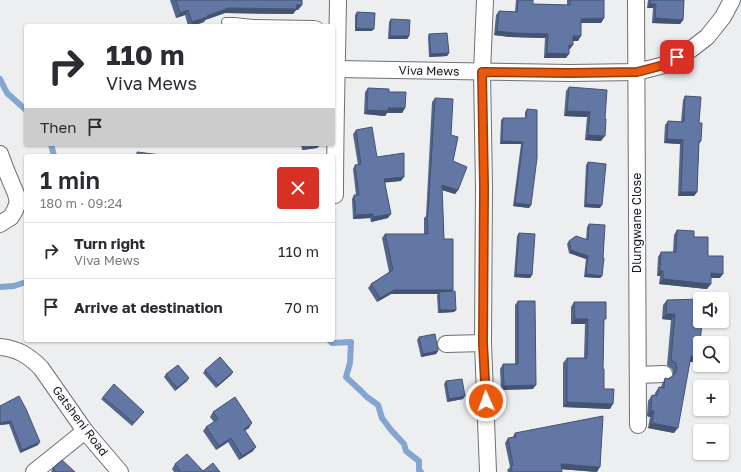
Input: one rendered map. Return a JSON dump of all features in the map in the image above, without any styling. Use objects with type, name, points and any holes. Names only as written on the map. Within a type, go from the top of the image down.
[{"type":"street","points":[[335,195],[337,69],[335,31],[338,0]]},
{"type":"street","points":[[485,0],[482,72],[484,187],[483,343],[488,472]]},
{"type":"street","name":"Dlungwane Close","points":[[636,0],[638,424]]},
{"type":"street","name":"Viva Mews","points":[[337,69],[570,73],[637,72],[664,65],[690,50],[706,37],[723,17],[732,0]]},
{"type":"street","points":[[0,154],[18,202],[11,218],[0,224]]},
{"type":"street","points":[[446,344],[483,343]]},
{"type":"street","name":"Gatsheni Road","points":[[0,347],[11,348],[22,353],[40,368],[85,431],[120,472]]},
{"type":"street","points":[[638,375],[664,374]]},
{"type":"street","points":[[34,472],[85,431]]},
{"type":"lane","points":[[226,22],[253,24]]},
{"type":"building","points":[[176,0],[302,0],[302,5],[296,5],[297,9],[228,8],[192,22],[188,10],[180,13]]},
{"type":"building","points":[[518,0],[533,0],[533,4],[570,5],[570,0],[604,0],[604,18],[581,19],[581,36],[573,36],[573,45],[569,45],[569,54],[547,53],[548,34],[497,31],[499,11],[517,12]]},
{"type":"building","points":[[650,0],[684,0],[683,20],[655,18],[656,4],[650,4]]},
{"type":"building","points":[[357,12],[375,13],[374,29],[356,28]]},
{"type":"building","points":[[391,19],[410,20],[409,36],[390,36]]},
{"type":"building","points":[[447,33],[449,53],[431,54],[429,34]]},
{"type":"building","points":[[569,87],[607,90],[605,136],[588,135],[590,112],[567,111]]},
{"type":"building","points":[[368,88],[389,89],[389,92],[406,92],[405,108],[388,108],[388,111],[367,110]]},
{"type":"building","points":[[685,96],[701,97],[699,123],[702,123],[701,141],[699,141],[697,192],[681,192],[683,140],[667,139],[668,121],[684,122]]},
{"type":"building","points":[[435,98],[453,99],[451,135],[458,137],[453,161],[467,167],[458,190],[442,185],[444,239],[453,239],[453,290],[394,290],[380,298],[371,284],[393,270],[385,234],[428,234],[427,214]]},
{"type":"building","points":[[527,109],[537,110],[537,158],[531,205],[515,203],[523,142],[502,141],[503,118],[526,118]]},
{"type":"building","points":[[372,127],[377,157],[404,153],[404,177],[384,179],[391,214],[373,217],[373,214],[356,215],[354,195],[359,195],[355,165],[361,164],[356,130]]},
{"type":"building","points":[[304,146],[319,146],[304,148]]},
{"type":"building","points":[[137,152],[153,154],[137,154]]},
{"type":"building","points":[[588,162],[606,164],[602,205],[586,204]]},
{"type":"building","points":[[589,224],[605,225],[602,276],[586,274],[588,256],[571,250],[569,241],[576,236],[588,240]]},
{"type":"building","points":[[677,230],[694,231],[694,237],[708,237],[708,256],[723,256],[723,274],[711,273],[711,284],[663,279],[663,271],[660,271],[661,252],[676,252]]},
{"type":"building","points":[[519,233],[535,234],[532,275],[516,274]]},
{"type":"building","points":[[455,291],[456,310],[440,310],[439,292]]},
{"type":"building","points":[[693,299],[693,328],[701,328],[701,336],[693,336],[693,356],[691,356],[678,428],[652,423],[654,411],[651,411],[652,395],[657,396],[659,387],[664,388],[665,378],[669,379],[673,376],[677,369],[676,363],[671,360],[675,314],[666,314],[667,300]]},
{"type":"building","points":[[518,301],[535,301],[536,385],[504,386],[503,364],[518,364]]},
{"type":"building","points":[[574,302],[606,302],[606,319],[604,319],[604,389],[614,389],[613,404],[567,402],[567,358],[587,358],[588,319],[575,319]]},
{"type":"building","points":[[435,334],[438,351],[423,354],[419,337]]},
{"type":"building","points":[[220,357],[233,372],[218,385],[205,370]]},
{"type":"building","points":[[178,365],[189,378],[177,388],[166,374]]},
{"type":"building","points":[[462,379],[465,396],[449,399],[446,381]]},
{"type":"building","points":[[114,384],[144,412],[134,423],[103,397]]},
{"type":"building","points":[[19,396],[40,442],[22,450],[11,421],[0,423],[0,406]]},
{"type":"building","points":[[235,397],[252,423],[244,429],[256,447],[242,456],[231,438],[219,446],[206,427],[218,419],[213,412]]},
{"type":"building","points":[[603,416],[600,467],[561,464],[562,472],[512,472],[511,466],[513,465],[508,438],[516,437],[515,433]]},
{"type":"building","points":[[187,454],[203,471],[213,463],[220,472],[178,472],[180,470],[175,464]]},
{"type":"building","points":[[62,460],[75,472],[56,472],[53,468]]},
{"type":"waterway","points":[[0,79],[7,93],[24,108]]},
{"type":"waterway","points":[[52,146],[54,154]]},
{"type":"waterway","points":[[0,287],[14,286],[24,283]]},
{"type":"waterway","points":[[331,342],[351,342],[350,363],[346,377],[367,397],[378,405],[382,418],[404,444],[406,451],[419,461],[419,470],[421,472]]},
{"type":"route","points":[[486,401],[483,343],[484,187],[482,72],[637,72],[664,65],[677,57]]}]
